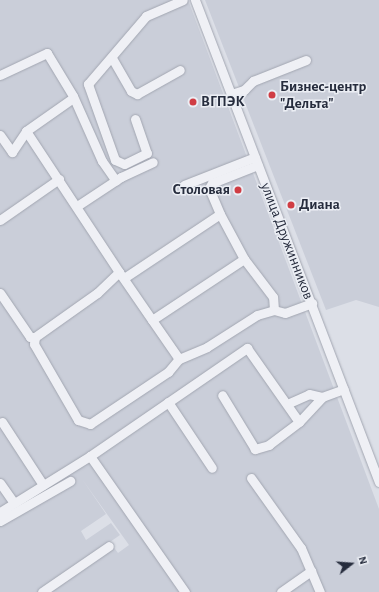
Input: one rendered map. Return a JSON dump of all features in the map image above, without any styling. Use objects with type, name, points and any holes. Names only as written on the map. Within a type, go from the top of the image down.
[{"type":"street","points":[[135,119],[147,153],[124,164],[115,160],[88,84],[112,58],[146,16],[183,0]]},
{"type":"street","name":"улица Дружинников","points":[[195,0],[312,303],[379,482]]},
{"type":"street","points":[[0,75],[46,53],[73,98],[102,161],[116,181]]},
{"type":"street","points":[[112,58],[132,92],[137,94],[180,70]]},
{"type":"street","points":[[231,94],[244,90],[253,80],[306,60]]},
{"type":"street","points":[[0,135],[12,152],[26,131],[73,98]]},
{"type":"street","points":[[26,131],[60,179],[122,275],[179,359]]},
{"type":"street","points":[[257,161],[238,175],[212,183],[209,188],[220,214],[244,259],[273,297],[274,310]]},
{"type":"street","points":[[184,185],[257,161]]},
{"type":"street","points":[[77,206],[116,181],[153,162]]},
{"type":"street","points":[[0,220],[60,179]]},
{"type":"street","points":[[0,293],[30,337],[35,337],[122,275],[220,214]]},
{"type":"street","points":[[152,320],[244,259]]},
{"type":"street","points":[[35,337],[36,352],[83,424],[90,424],[168,372],[179,359],[207,347],[257,315],[274,310],[285,313],[312,303]]},
{"type":"street","points":[[0,512],[90,456],[247,348],[299,422]]},
{"type":"street","points":[[222,396],[255,449],[269,445],[299,422],[322,398],[344,389]]},
{"type":"street","points":[[286,404],[309,394],[322,398]]},
{"type":"street","points":[[168,402],[212,468]]},
{"type":"street","points":[[2,422],[43,485]]},
{"type":"street","points":[[90,456],[185,592]]},
{"type":"street","points":[[251,478],[301,548],[320,592]]},
{"type":"street","points":[[0,521],[70,481]]},
{"type":"street","points":[[0,482],[14,503]]},
{"type":"street","points":[[42,592],[109,546]]},
{"type":"street","points":[[281,592],[311,571]]},
{"type":"shaded area","points":[[0,0],[188,0],[379,509],[379,592],[0,592]],"holes":[[[82,479],[129,545],[118,553],[110,542],[120,535],[111,523],[86,540],[81,531],[106,514]]]},
{"type":"shaded area","points":[[205,0],[379,0],[379,307],[356,300],[326,310]]},
{"type":"place","name":"Бизнес-центр \"Дельта\"","points":[[272,95]]},
{"type":"place","name":"ВГПЭК","points":[[193,102]]},
{"type":"place","name":"Столовая","points":[[238,190]]},
{"type":"place","name":"Диана","points":[[291,205]]}]
